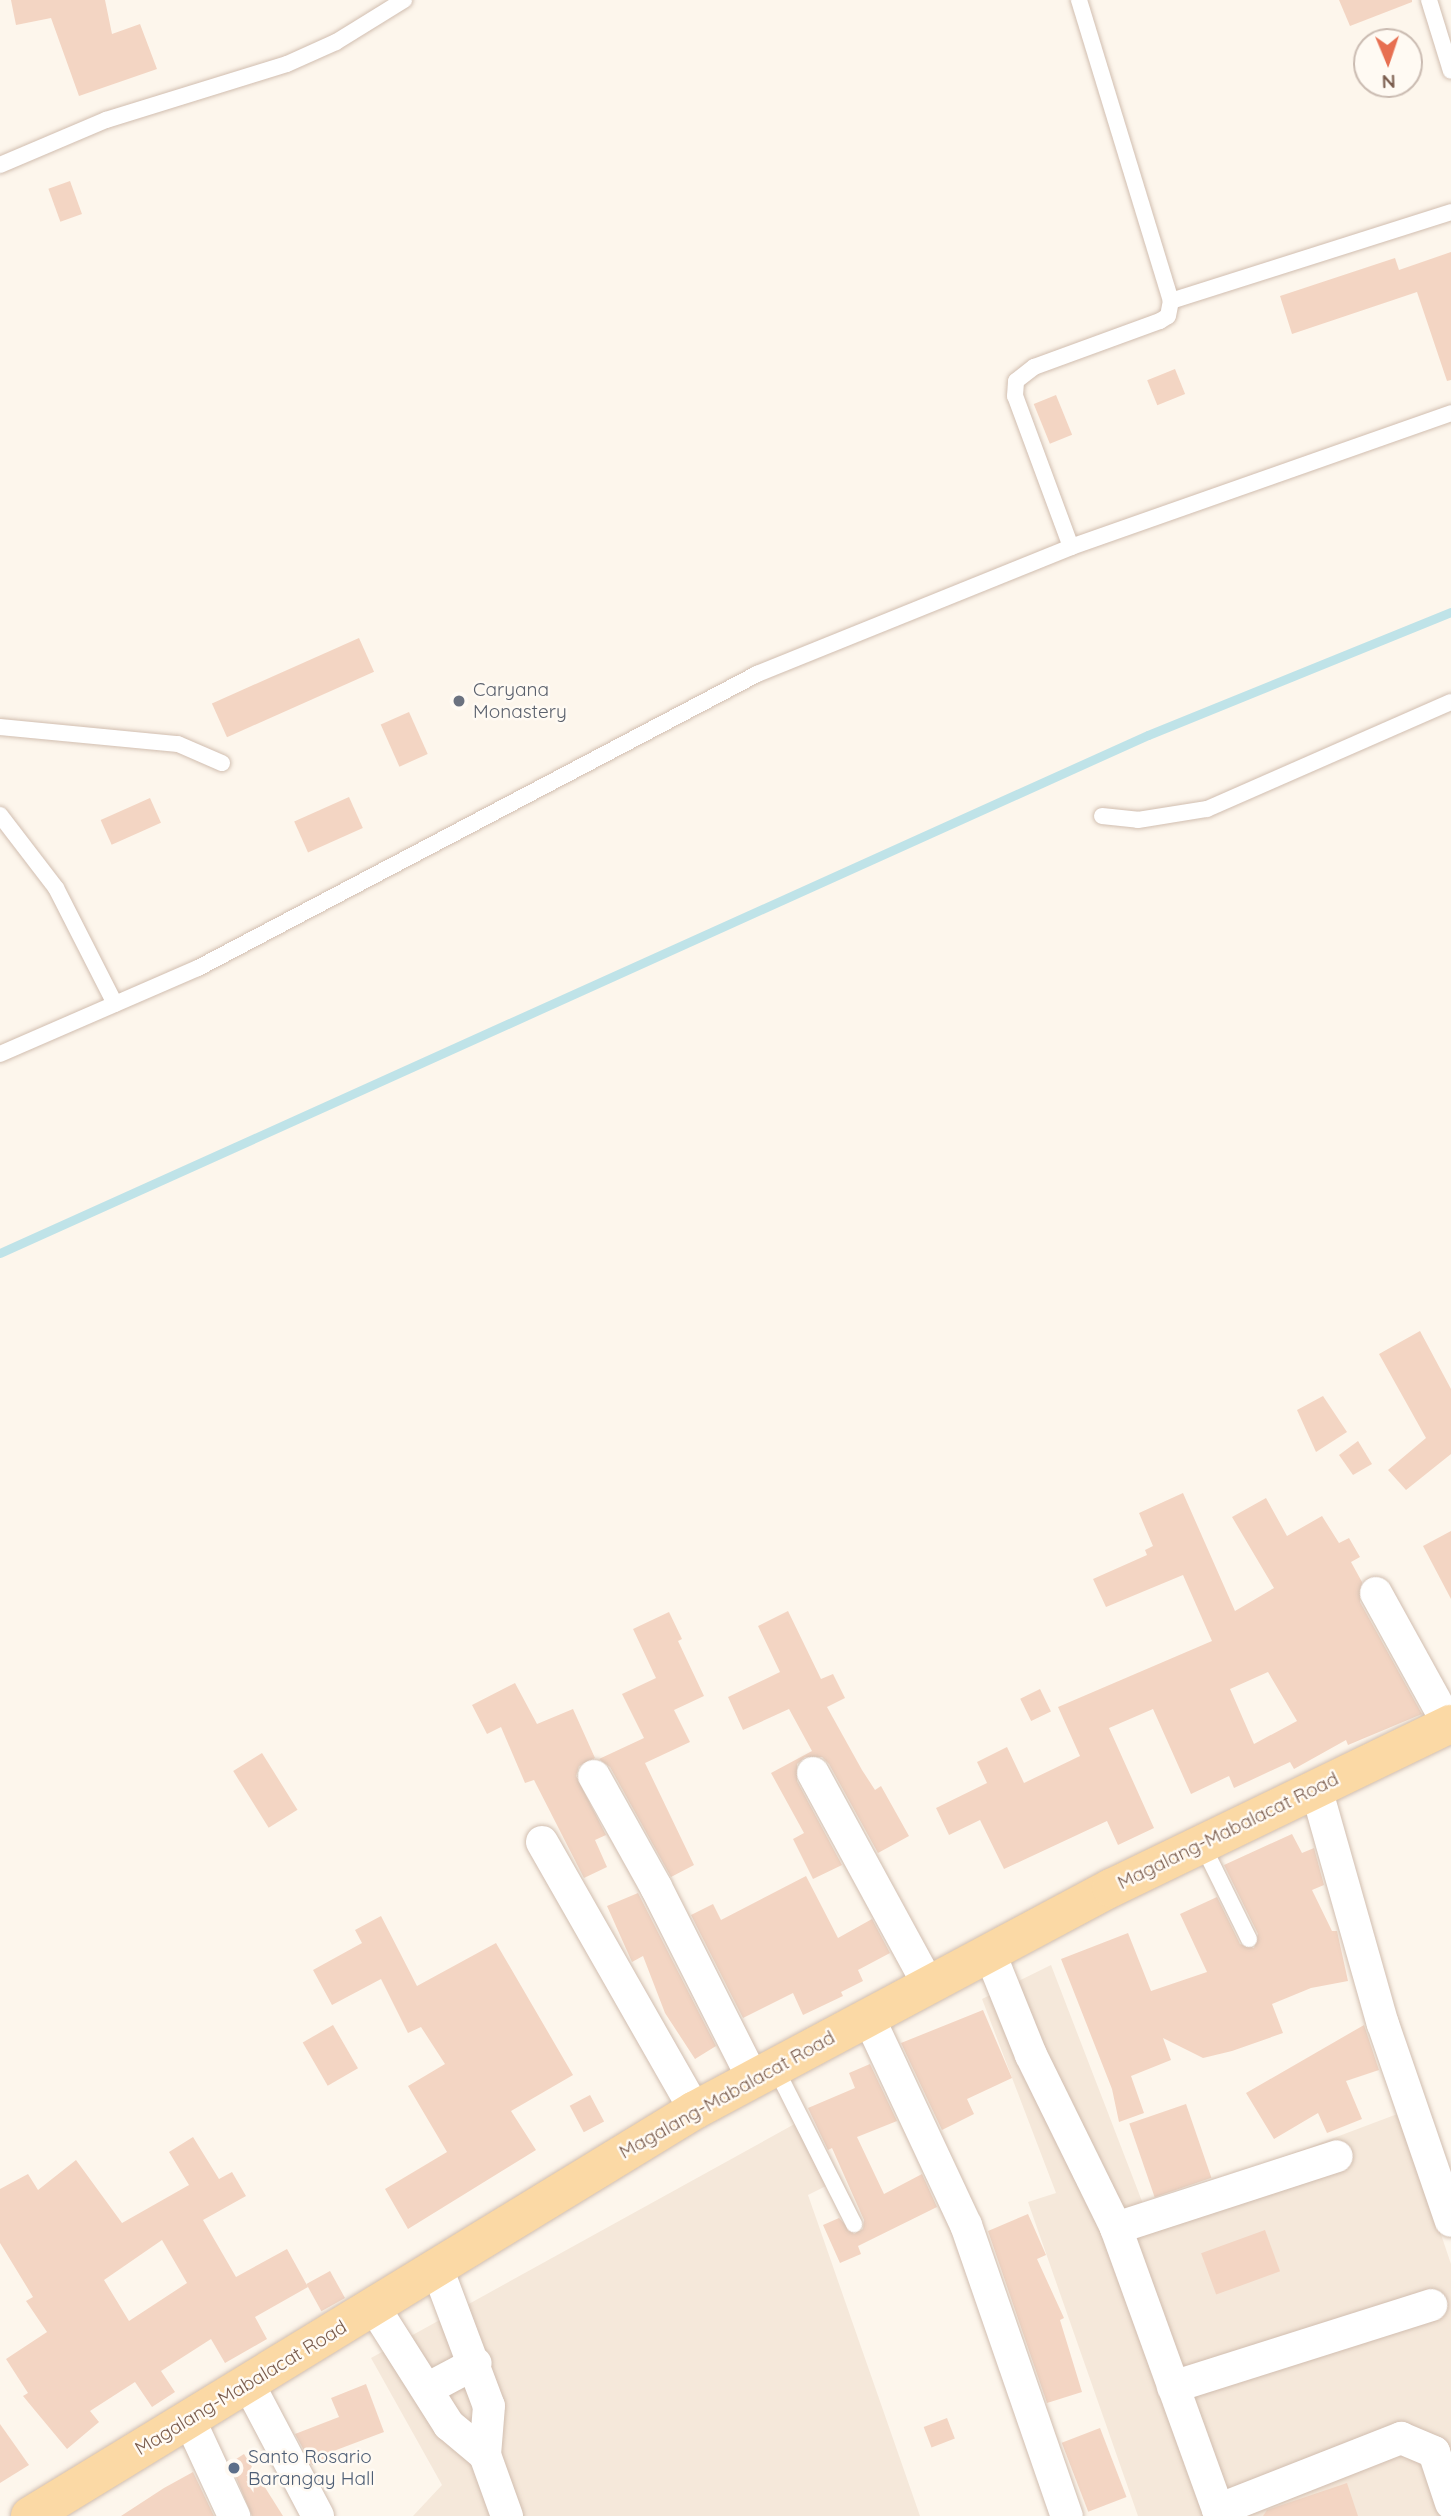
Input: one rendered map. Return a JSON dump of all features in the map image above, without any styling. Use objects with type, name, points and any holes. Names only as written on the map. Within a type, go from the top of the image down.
[{"type":"main road","name":"Magalang-Mabalacat Road","points":[[30,2516],[249,2385],[695,2109],[927,1982],[1201,1843],[1450,1724]]},
{"type":"street","points":[[1376,1593],[1450,1724]]},
{"type":"street","points":[[813,1773],[927,1982]]},
{"type":"street","points":[[594,1776],[764,2073]]},
{"type":"street","points":[[1316,1788],[1383,2024],[1451,2221]]},
{"type":"street","points":[[542,1842],[695,2109]]},
{"type":"street","points":[[989,1951],[1031,2056],[1116,2228],[1219,2513],[1402,2438],[1434,2452],[1451,2503]]},
{"type":"street","points":[[867,2016],[966,2225],[1067,2516]]},
{"type":"street","points":[[1116,2228],[1336,2156]]},
{"type":"street","points":[[438,2268],[476,2363],[489,2406],[485,2455],[507,2516]]},
{"type":"street","points":[[1174,2387],[1431,2305]]},
{"type":"street","points":[[374,2307],[449,2425],[485,2455]]},
{"type":"street","points":[[427,2389],[476,2363]]},
{"type":"street","points":[[249,2385],[318,2516]]},
{"type":"street","points":[[190,2421],[234,2516]]},
{"type":"lane","points":[[0,165],[106,120],[287,64],[336,42],[404,0]]},
{"type":"lane","points":[[1071,547],[1015,396],[1016,381],[1034,367],[1160,321],[1168,316],[1171,300],[1079,0]]},
{"type":"lane","points":[[1429,0],[1451,71]]},
{"type":"lane","points":[[1171,300],[1451,212]]},
{"type":"lane","points":[[0,1054],[198,968],[757,674],[1071,547],[1451,413]]},
{"type":"lane","points":[[1102,816],[1138,820],[1207,809],[1451,702]]},
{"type":"lane","points":[[0,727],[178,744],[222,763]]},
{"type":"lane","points":[[0,815],[56,888],[115,1004]]},
{"type":"lane","points":[[1201,1843],[1249,1939]]},
{"type":"lane","points":[[764,2073],[854,2224]]},
{"type":"shaded area","points":[[1051,1965],[1145,2209],[1400,2113],[1451,2264],[1451,2516],[1138,2516],[1028,2202],[1056,2193],[982,1999]]},
{"type":"shaded area","points":[[800,2121],[830,2184],[808,2195],[920,2516],[413,2516],[442,2485],[371,2358]]},
{"type":"building","points":[[11,0],[105,0],[112,34],[140,24],[157,69],[79,96],[51,18],[16,25]]},
{"type":"building","points":[[1339,0],[1412,0],[1412,2],[1350,26]]},
{"type":"building","points":[[70,181],[82,214],[60,222],[48,189]]},
{"type":"building","points":[[1451,252],[1451,380],[1447,381],[1417,292],[1292,334],[1280,296],[1395,258],[1399,270]]},
{"type":"building","points":[[1175,369],[1185,394],[1157,405],[1147,380]]},
{"type":"building","points":[[1056,395],[1072,435],[1050,444],[1034,404]]},
{"type":"building","points":[[359,638],[374,672],[227,737],[212,703]]},
{"type":"building","points":[[409,712],[428,754],[399,767],[381,725]]},
{"type":"building","points":[[349,797],[363,828],[308,852],[294,821]]},
{"type":"building","points":[[150,798],[161,823],[112,845],[101,820]]},
{"type":"building","points":[[1420,1331],[1451,1389],[1451,1454],[1406,1490],[1388,1470],[1426,1438],[1379,1354]]},
{"type":"building","points":[[1323,1396],[1347,1432],[1316,1452],[1297,1410]]},
{"type":"building","points":[[1358,1441],[1372,1464],[1353,1475],[1339,1455]]},
{"type":"building","points":[[1183,1493],[1235,1611],[1274,1588],[1232,1517],[1266,1498],[1287,1536],[1322,1516],[1339,1543],[1349,1538],[1360,1557],[1351,1562],[1362,1582],[1360,1602],[1422,1714],[1348,1745],[1346,1740],[1294,1769],[1290,1762],[1234,1788],[1229,1776],[1191,1794],[1153,1709],[1109,1728],[1154,1828],[1118,1845],[1107,1821],[1004,1869],[980,1820],[949,1835],[936,1808],[987,1783],[977,1762],[1007,1747],[1024,1783],[1080,1756],[1058,1707],[1212,1641],[1183,1575],[1106,1607],[1093,1579],[1147,1555],[1145,1550],[1153,1546],[1139,1513]],"holes":[[[1268,1672],[1297,1721],[1254,1744],[1230,1689]]]},
{"type":"building","points":[[1451,1531],[1451,1599],[1423,1546]]},
{"type":"building","points":[[788,1611],[821,1679],[833,1674],[845,1698],[827,1707],[862,1770],[875,1790],[881,1786],[909,1836],[878,1853],[829,1764],[822,1757],[805,1757],[797,1764],[797,1781],[842,1865],[813,1879],[793,1839],[804,1833],[771,1773],[812,1751],[789,1709],[743,1730],[728,1697],[780,1672],[758,1626]]},
{"type":"building","points":[[669,1612],[682,1639],[678,1641],[704,1696],[674,1710],[690,1742],[645,1763],[694,1865],[671,1877],[610,1767],[599,1759],[644,1738],[622,1694],[656,1678],[633,1629]]},
{"type":"building","points":[[515,1683],[537,1724],[573,1709],[595,1758],[579,1766],[576,1776],[606,1835],[595,1840],[607,1867],[584,1878],[534,1780],[525,1783],[501,1727],[487,1734],[472,1705]]},
{"type":"building","points":[[1040,1689],[1051,1711],[1031,1721],[1020,1699]]},
{"type":"building","points":[[262,1753],[298,1810],[269,1828],[233,1771]]},
{"type":"building","points":[[1292,1834],[1302,1853],[1314,1848],[1324,1885],[1312,1890],[1332,1931],[1337,1931],[1348,1981],[1311,1988],[1272,2004],[1283,2033],[1232,2051],[1203,2058],[1163,2038],[1171,2060],[1131,2076],[1144,2113],[1119,2122],[1112,2089],[1061,1959],[1128,1933],[1151,1991],[1207,1972],[1180,1914],[1217,1897],[1240,1944],[1254,1948],[1258,1934],[1224,1865]]},
{"type":"building","points":[[806,1876],[838,1938],[872,1919],[890,1953],[858,1970],[863,1981],[841,1992],[843,1996],[803,2015],[793,1993],[743,2018],[691,1915],[713,1904],[721,1920]]},
{"type":"building","points":[[638,1893],[716,2046],[695,2059],[665,2013],[643,1956],[632,1962],[607,1906]]},
{"type":"building","points":[[381,1916],[417,1986],[496,1943],[573,2075],[511,2111],[536,2150],[408,2229],[385,2189],[447,2152],[408,2086],[445,2064],[421,2027],[408,2033],[381,1979],[332,2005],[313,1970],[362,1943],[355,1930]]},
{"type":"building","points":[[983,2010],[1012,2078],[967,2099],[974,2114],[942,2130],[901,2043]]},
{"type":"building","points":[[333,2025],[358,2068],[328,2086],[303,2042]]},
{"type":"building","points":[[1364,2025],[1379,2070],[1346,2081],[1362,2119],[1327,2133],[1318,2113],[1274,2139],[1246,2093]]},
{"type":"building","points":[[870,2064],[897,2121],[857,2137],[884,2194],[922,2174],[937,2207],[858,2246],[861,2254],[840,2263],[823,2225],[839,2218],[854,2234],[863,2229],[864,2220],[832,2148],[828,2150],[808,2108],[855,2088],[849,2073]]},
{"type":"building","points":[[590,2095],[604,2121],[584,2132],[570,2106]]},
{"type":"building","points":[[1186,2104],[1211,2178],[1155,2197],[1129,2124]]},
{"type":"building","points":[[193,2137],[219,2179],[232,2172],[246,2196],[203,2220],[236,2277],[287,2249],[308,2287],[255,2317],[267,2339],[225,2363],[211,2339],[161,2371],[175,2392],[152,2407],[135,2382],[90,2411],[99,2422],[67,2449],[23,2396],[28,2393],[6,2359],[47,2332],[26,2301],[33,2297],[0,2243],[0,2189],[28,2174],[38,2190],[76,2160],[122,2223],[189,2185],[169,2152]],"holes":[[[162,2240],[187,2283],[129,2321],[104,2280]]]},
{"type":"building","points":[[1028,2214],[1046,2255],[1037,2259],[1064,2318],[1060,2320],[1082,2392],[1047,2403],[988,2231]]},
{"type":"building","points":[[1265,2230],[1280,2271],[1216,2295],[1201,2253]]},
{"type":"building","points":[[330,2271],[345,2298],[321,2311],[306,2284]]},
{"type":"building","points":[[366,2384],[384,2432],[331,2452],[333,2457],[312,2465],[295,2434],[339,2417],[331,2398]]},
{"type":"building","points":[[947,2418],[955,2439],[932,2447],[924,2427]]},
{"type":"building","points":[[0,2424],[29,2465],[0,2483]]},
{"type":"building","points":[[1100,2428],[1127,2497],[1088,2512],[1062,2443]]},
{"type":"building","points":[[244,2454],[283,2516],[252,2516],[230,2463]]},
{"type":"building","points":[[193,2472],[214,2516],[121,2516],[164,2488]]},
{"type":"building","points":[[1347,2483],[1358,2516],[1263,2516],[1267,2510]]},
{"type":"waterway","points":[[0,1253],[1148,735],[1451,612]]},
{"type":"place","name":"Caryana Monastery","points":[[459,701]]},
{"type":"place","name":"Santo Rosario Barangay Hall","points":[[234,2468]]}]
